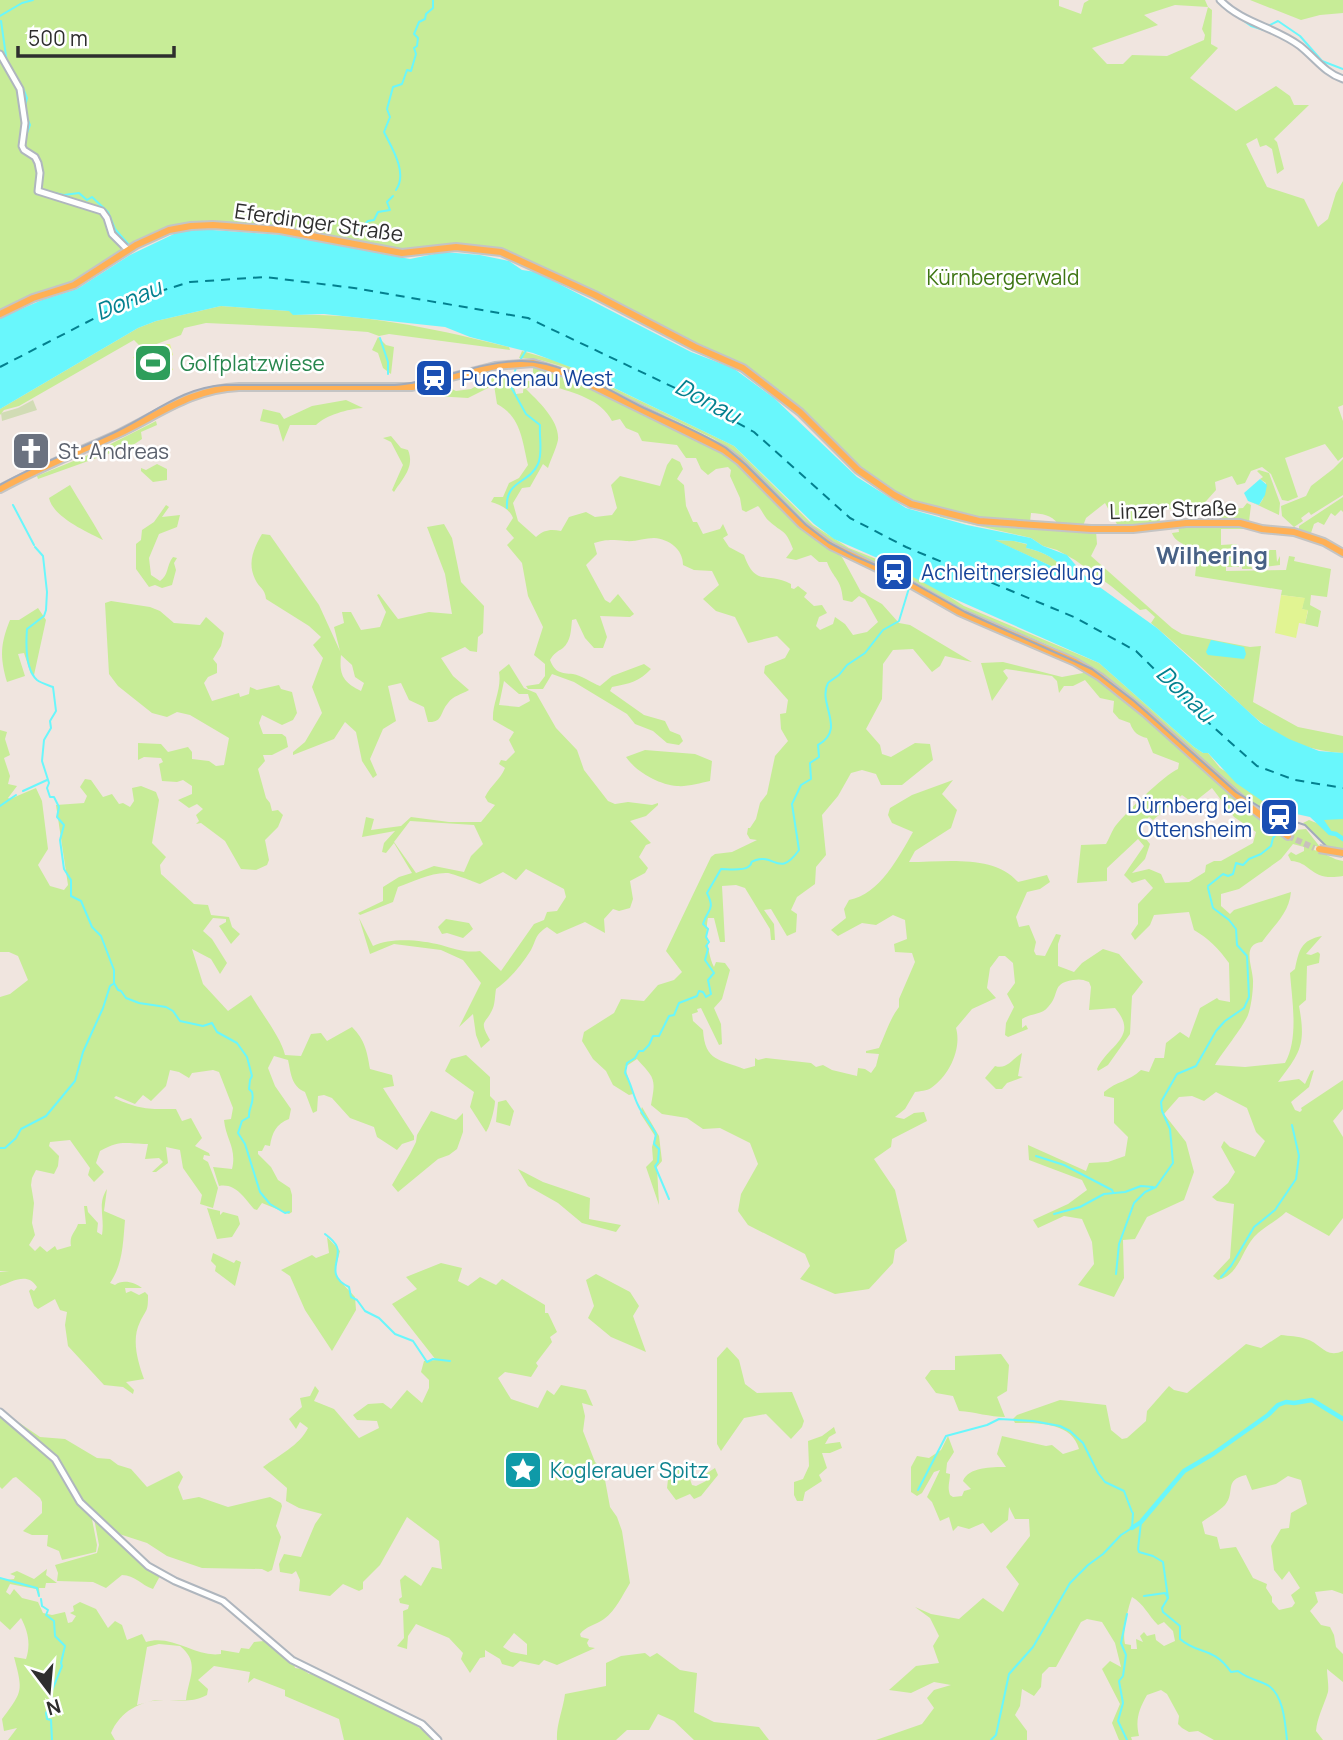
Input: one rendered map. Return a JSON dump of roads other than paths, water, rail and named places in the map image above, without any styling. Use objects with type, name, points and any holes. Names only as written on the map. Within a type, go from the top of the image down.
[{"type":"main road","points":[[1220,0],[1239,15],[1296,43],[1330,74],[1343,79]]},
{"type":"main road","points":[[0,54],[20,89],[25,123],[22,146],[38,163],[38,191],[102,211],[112,234],[127,249]]},
{"type":"main road","name":"Eferdinger Straße","points":[[0,314],[33,298],[74,285],[127,249],[169,230],[202,225],[280,230],[402,253],[456,247],[501,252],[743,368],[783,397],[845,457]]},
{"type":"main road","points":[[0,491],[43,466],[121,433],[195,395],[224,388],[412,387],[475,370],[518,363],[541,365],[562,371],[724,450],[819,539],[846,555],[910,584],[959,612],[1092,672],[1136,706],[1286,835]]},
{"type":"main road","name":"Linzer Straße","points":[[845,457],[899,498],[917,506],[979,521],[1125,529],[1186,523],[1240,523],[1262,529],[1294,532],[1324,542],[1343,553]]},
{"type":"main road","points":[[1317,848],[1343,853]]},
{"type":"main road","points":[[0,1412],[52,1456],[80,1502],[148,1566],[175,1581],[221,1600],[292,1660],[422,1724],[438,1740]]},
{"type":"water","name":"Donau","points":[[198,229],[283,235],[410,259],[444,252],[509,261],[522,270],[536,272],[691,352],[733,368],[774,398],[857,477],[906,508],[967,525],[1031,538],[1043,546],[1067,555],[1087,578],[1157,628],[1261,723],[1289,739],[1319,751],[1343,753],[1343,819],[1324,820],[1332,832],[1329,835],[1310,817],[1274,809],[1236,783],[1208,753],[1194,747],[1099,663],[948,596],[882,560],[834,539],[814,524],[734,446],[573,368],[533,353],[470,337],[445,327],[324,314],[293,315],[289,311],[221,306],[156,321],[138,328],[0,409],[0,318],[77,289],[130,255],[176,233]],"holes":[[[995,540],[1027,544],[1026,548],[1050,557],[1062,566],[1062,571]]]},
{"type":"water","points":[[1260,479],[1267,485],[1259,505],[1248,501],[1244,493]]},
{"type":"water","points":[[1211,640],[1244,647],[1244,659],[1208,655],[1206,652]]},
{"type":"waterway","points":[[0,16],[33,0]]},
{"type":"waterway","points":[[396,190],[400,168],[384,132],[390,117],[387,109],[393,87],[402,84],[407,70],[411,71],[418,38],[414,34],[419,22],[425,19],[426,14],[433,8],[433,0]]},
{"type":"waterway","points":[[1220,4],[1251,26],[1264,30]]},
{"type":"waterway","points":[[1,21],[7,63]]},
{"type":"waterway","points":[[1268,26],[1278,21],[1300,36],[1322,61],[1343,69]]},
{"type":"waterway","points":[[14,73],[19,81]]},
{"type":"waterway","points":[[23,88],[27,98],[25,106]]},
{"type":"waterway","points":[[27,118],[30,125],[27,133]]},
{"type":"waterway","points":[[49,192],[64,195],[79,193],[87,200],[92,197],[108,212],[115,229],[129,245]]},
{"type":"waterway","points":[[354,235],[368,221],[374,220],[378,212],[390,210],[387,202],[393,196]]},
{"type":"waterway","points":[[380,338],[388,362],[388,374]]},
{"type":"waterway","points":[[519,362],[527,349]]},
{"type":"waterway","points":[[507,508],[510,492],[534,470],[540,455],[540,425],[526,414],[511,387],[516,367]]},
{"type":"waterway","points":[[13,505],[34,545]]},
{"type":"waterway","points":[[35,547],[43,556],[46,610],[44,616],[27,629],[27,655],[30,669],[37,680],[53,687],[56,711],[44,740],[42,761],[50,797],[54,797],[59,807],[57,817],[64,825],[60,840],[64,869],[71,880],[71,896],[81,901],[92,927],[101,936],[114,970],[114,983],[126,998],[166,1007],[173,1011],[180,1021],[203,1026],[212,1023],[217,1032],[237,1043],[247,1057],[252,1076],[249,1089],[253,1100],[249,1117],[242,1121],[238,1133],[245,1144],[260,1192],[270,1204],[285,1213],[289,1212]]},
{"type":"waterway","points":[[829,682],[865,653],[883,630],[899,621],[909,588]]},
{"type":"waterway","points":[[669,1199],[655,1166],[659,1149],[654,1144],[656,1134],[636,1101],[625,1073],[627,1063],[649,1045],[653,1036],[659,1036],[679,1003],[697,996],[699,991],[706,997],[711,994],[708,980],[714,973],[705,960],[709,942],[706,937],[708,929],[703,924],[711,907],[707,893],[721,869],[745,868],[762,859],[787,863],[799,850],[792,804],[801,785],[811,779],[810,763],[819,757],[818,745],[830,732],[826,699],[828,683]]},
{"type":"waterway","points":[[23,791],[47,780]]},
{"type":"waterway","points":[[0,806],[16,795]]},
{"type":"waterway","points":[[1327,829],[1343,839]]},
{"type":"waterway","points":[[1208,886],[1223,874],[1233,874],[1236,863],[1243,865],[1261,854],[1271,846],[1279,831]]},
{"type":"waterway","points":[[1116,1274],[1119,1244],[1134,1203],[1145,1192],[1156,1187],[1173,1163],[1170,1129],[1161,1102],[1177,1074],[1196,1066],[1216,1031],[1244,1008],[1249,997],[1247,956],[1237,945],[1236,929],[1213,908],[1208,888]]},
{"type":"waterway","points":[[0,1148],[5,1148],[21,1129],[46,1116],[75,1081],[83,1052],[113,984]]},
{"type":"waterway","points":[[1221,1277],[1231,1266],[1254,1227],[1275,1210],[1296,1179],[1299,1156],[1292,1125]]},
{"type":"waterway","points":[[1036,1156],[1064,1165],[1113,1192]]},
{"type":"waterway","points":[[1054,1214],[1080,1207],[1104,1194],[1125,1192],[1141,1186],[1153,1187]]},
{"type":"waterway","points":[[325,1234],[337,1247],[337,1277],[349,1287],[351,1297],[395,1334],[413,1341],[427,1362],[433,1359],[450,1361]]},
{"type":"waterway","points":[[1132,1528],[1141,1522],[1184,1471],[1213,1454],[1278,1405],[1312,1400],[1343,1419]]},
{"type":"waterway","points":[[918,1490],[946,1436],[999,1419],[1033,1421],[1060,1426],[1070,1431],[1083,1443],[1105,1482],[1124,1491],[1132,1512]]},
{"type":"waterway","points":[[991,1740],[996,1735],[1009,1674],[1033,1647],[1070,1583],[1132,1528],[1133,1513]]},
{"type":"waterway","points":[[1141,1522],[1138,1549],[1139,1552],[1163,1562],[1168,1598],[1162,1608],[1163,1612],[1180,1626],[1180,1639],[1212,1654],[1231,1672],[1238,1671],[1269,1686],[1281,1703],[1287,1740]]},
{"type":"waterway","points":[[0,1578],[37,1588],[39,1596]]},
{"type":"waterway","points":[[1144,1596],[1165,1593],[1168,1598]]},
{"type":"waterway","points":[[41,1599],[42,1606],[48,1610],[46,1615],[54,1621],[55,1636],[65,1646],[62,1666],[51,1693],[52,1702],[46,1713],[47,1719],[51,1720],[52,1740]]},
{"type":"waterway","points":[[1127,1614],[1121,1643],[1126,1655],[1123,1676],[1119,1681],[1123,1703],[1118,1721],[1127,1740]]},
{"type":"tunnel","points":[[1288,836],[1314,848]]},
{"type":"railway","points":[[0,485],[117,431],[169,402],[209,387],[395,385],[504,362],[552,365],[584,377],[726,448],[806,525],[828,542],[899,575],[965,612],[1092,669],[1134,701],[1236,792],[1271,814],[1305,825],[1328,848],[1343,856]]},
{"type":"place","name":"Golfplatzwiese","points":[[153,363]]},
{"type":"place","name":"Puchenau West","points":[[434,378]]},
{"type":"place","name":"St. Andreas","points":[[31,451]]},
{"type":"place","name":"Achleitnersiedlung","points":[[894,572]]},
{"type":"place","name":"Dürnberg bei Ottensheim","points":[[1279,817]]},
{"type":"place","name":"Koglerauer Spitz","points":[[523,1470]]},
{"type":"district","name":"Wilhering","points":[[1212,554]]},
{"type":"park label","name":"Kürnbergerwald","points":[[1003,277]]}]
